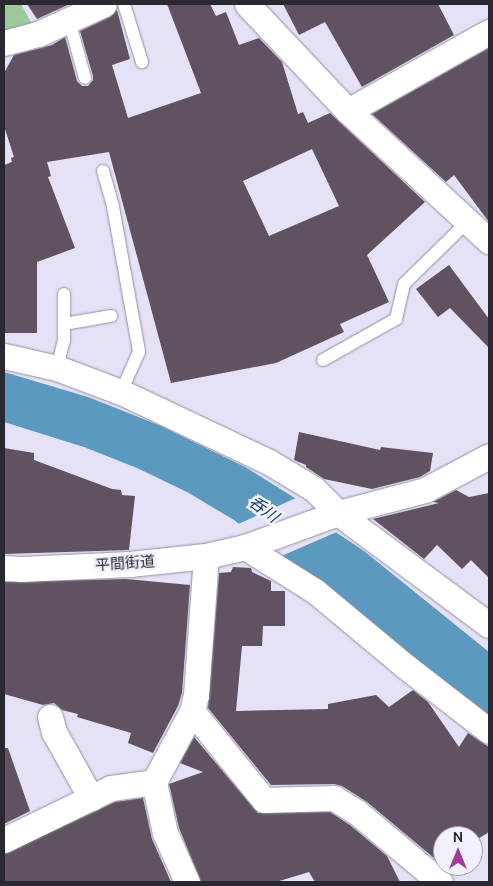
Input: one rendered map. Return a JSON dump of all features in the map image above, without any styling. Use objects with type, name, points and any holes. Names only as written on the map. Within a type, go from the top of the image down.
[{"type":"street","points":[[4,43],[38,34],[104,4]]},
{"type":"street","points":[[248,4],[348,111],[489,241]]},
{"type":"street","points":[[348,111],[489,32]]},
{"type":"street","points":[[4,356],[57,368],[121,392],[269,462],[314,488],[333,514],[489,625]]},
{"type":"street","points":[[333,514],[425,490],[489,456]]},
{"type":"street","name":"平間街道","points":[[4,568],[21,569],[130,564],[206,556],[248,545],[333,514]]},
{"type":"street","points":[[248,545],[315,592],[405,666],[489,731]]},
{"type":"street","points":[[187,882],[166,833],[154,782],[192,711],[197,689],[206,556]]},
{"type":"street","points":[[192,711],[264,800],[334,798],[358,813],[440,882]]},
{"type":"street","points":[[50,717],[54,732],[91,798]]},
{"type":"street","points":[[4,840],[111,788],[154,782]]},
{"type":"lane","points":[[124,4],[142,62]]},
{"type":"lane","points":[[69,20],[85,78]]},
{"type":"lane","points":[[103,171],[113,207],[139,352],[121,392]]},
{"type":"lane","points":[[323,360],[396,319],[404,284],[468,221]]},
{"type":"lane","points":[[57,368],[64,340],[64,294]]},
{"type":"lane","points":[[64,324],[111,316]]},
{"type":"green space","points":[[4,4],[21,4],[32,24],[4,31]]},
{"type":"water","name":"呑川","points":[[4,372],[88,397],[161,426],[245,467],[298,500],[331,529],[364,551],[489,652],[489,720],[234,520],[187,492],[137,468],[84,447],[4,422]]},
{"type":"pier","points":[[298,497],[339,531],[277,558],[236,525]]},
{"type":"building","points":[[27,4],[70,4],[37,19]]},
{"type":"building","points":[[167,4],[210,4],[216,16],[226,12],[239,45],[259,38],[282,62],[298,114],[303,112],[308,123],[330,113],[425,202],[367,255],[389,302],[340,324],[344,332],[276,363],[171,383],[109,152],[47,162],[51,176],[48,177],[75,248],[37,262],[37,333],[4,333],[4,165],[12,162],[11,158],[14,157],[4,126],[4,73],[14,55],[52,45],[65,37],[77,81],[82,86],[88,86],[93,80],[93,76],[80,31],[110,17],[117,10],[130,59],[112,65],[128,118],[201,93]],"holes":[[[312,149],[339,206],[269,236],[243,181]]]},
{"type":"building","points":[[283,4],[438,4],[454,35],[362,87],[325,22],[299,35]]},
{"type":"building","points":[[489,48],[489,222],[454,175],[446,182],[372,114]]},
{"type":"building","points":[[449,265],[489,319],[489,348],[450,308],[438,317],[416,289]]},
{"type":"building","points":[[299,432],[380,450],[381,447],[433,453],[430,471],[420,477],[372,489],[324,479],[306,467],[306,465],[294,460]]},
{"type":"building","points":[[4,448],[34,453],[34,460],[112,489],[121,490],[122,495],[135,496],[129,550],[4,554]]},
{"type":"building","points":[[456,490],[469,497],[489,493],[489,578],[471,560],[462,569],[437,545],[424,559],[373,519],[439,503],[433,502]]},
{"type":"building","points":[[233,567],[251,568],[252,572],[271,581],[271,591],[285,591],[285,626],[263,626],[262,646],[242,646],[236,711],[328,709],[328,704],[376,695],[389,707],[413,690],[428,702],[459,747],[468,733],[489,747],[489,832],[483,836],[483,826],[433,826],[433,857],[367,802],[342,786],[334,784],[271,785],[208,708],[219,573],[231,572]]},
{"type":"building","points":[[126,579],[190,585],[182,693],[178,706],[153,753],[128,743],[131,733],[77,717],[78,714],[62,710],[54,703],[43,705],[4,694],[4,582]]},
{"type":"building","points":[[194,737],[258,813],[330,812],[350,825],[387,856],[400,882],[315,882],[309,872],[276,882],[201,882],[179,828],[169,784],[203,772],[180,763]]},
{"type":"building","points":[[4,748],[8,748],[30,811],[4,824]]},
{"type":"building","points":[[143,798],[152,839],[171,882],[4,882],[4,854],[115,802]]}]
